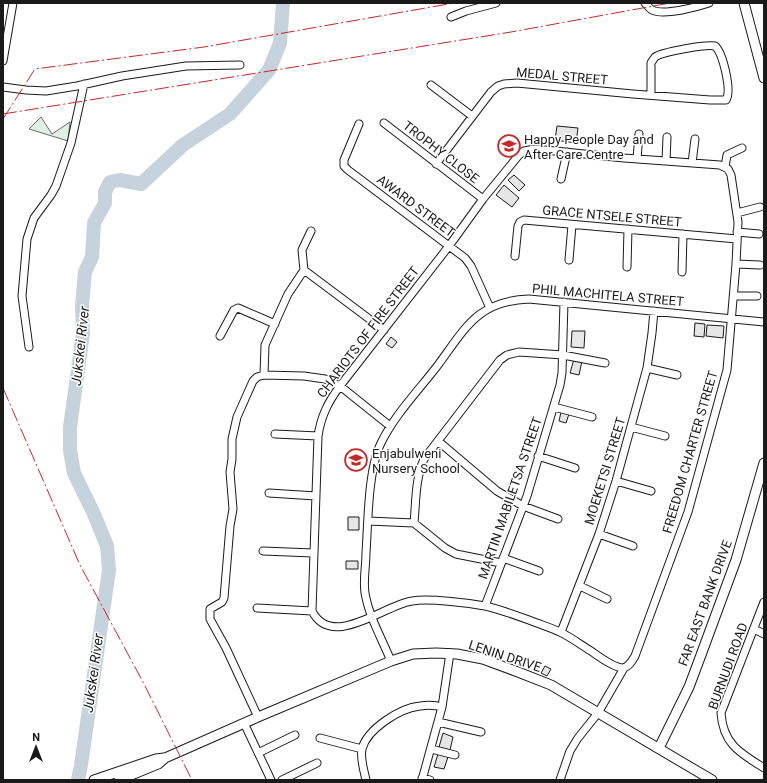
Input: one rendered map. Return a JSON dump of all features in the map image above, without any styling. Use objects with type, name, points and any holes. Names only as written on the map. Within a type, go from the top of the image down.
[{"type":"street","points":[[3,61],[13,3]]},
{"type":"street","points":[[451,17],[466,10],[496,3]]},
{"type":"street","points":[[645,3],[650,9],[658,11],[692,9],[709,3]]},
{"type":"street","points":[[740,3],[749,22]]},
{"type":"street","points":[[744,3],[764,78]]},
{"type":"street","name":"MEDAL STREET","points":[[436,164],[492,92],[498,86],[509,83],[651,95],[727,99],[728,96],[724,62],[718,49],[712,45],[662,54],[655,57],[651,64],[651,95]]},
{"type":"street","points":[[3,87],[46,91],[122,76],[186,66],[240,65]]},
{"type":"street","points":[[29,347],[22,296],[28,239],[34,218],[56,186],[71,143],[84,84]]},
{"type":"street","points":[[431,85],[472,116]]},
{"type":"street","name":"TROPHY CLOSE","points":[[384,123],[483,199]]},
{"type":"street","name":"AWARD STREET","points":[[359,124],[344,160],[346,168],[465,258],[471,266],[490,308]]},
{"type":"street","points":[[638,158],[639,134]]},
{"type":"street","points":[[666,161],[667,137]]},
{"type":"street","points":[[692,163],[695,139]]},
{"type":"street","points":[[561,178],[567,152],[720,165],[725,167],[727,155],[742,148]]},
{"type":"street","name":"CHARIOTS OF FIRE STREET","points":[[312,611],[318,436],[321,419],[325,410],[340,386],[449,246],[483,199],[515,160],[524,151],[535,149],[567,152]]},
{"type":"street","name":"FREEDOM CHARTER STREET","points":[[560,780],[570,750],[598,712],[624,668],[629,665],[635,656],[688,512],[727,370],[734,296],[737,213],[731,175],[725,167]]},
{"type":"street","points":[[737,213],[760,207]]},
{"type":"street","name":"GRACE NTSELE STREET","points":[[515,256],[516,231],[520,222],[531,220],[572,225],[683,234],[737,236],[759,234]]},
{"type":"street","points":[[570,260],[572,225]]},
{"type":"street","points":[[627,267],[628,229]]},
{"type":"street","points":[[264,375],[265,345],[288,294],[304,270],[302,250],[311,231]]},
{"type":"street","points":[[682,272],[683,234]]},
{"type":"street","points":[[736,264],[760,264]]},
{"type":"street","points":[[304,270],[384,330]]},
{"type":"street","points":[[734,296],[757,296]]},
{"type":"street","name":"PHIL MACHITELA STREET","points":[[392,661],[372,616],[365,588],[368,521],[375,458],[380,444],[390,426],[465,328],[478,315],[490,308],[521,299],[764,322]]},
{"type":"street","name":"MARTIN MABILETSA STREET","points":[[485,606],[523,506],[554,407],[562,373],[564,302]]},
{"type":"street","points":[[220,336],[234,310],[238,308],[275,324]]},
{"type":"street","name":"MOEKETSI STREET","points":[[561,632],[580,586],[616,481],[647,368],[654,311]]},
{"type":"street","points":[[414,523],[418,479],[421,465],[500,360],[507,355],[519,352],[563,355],[605,362]]},
{"type":"street","points":[[647,368],[677,375]]},
{"type":"street","points":[[258,717],[226,648],[210,619],[210,609],[222,602],[224,598],[233,508],[230,472],[234,427],[250,386],[257,377],[264,375],[315,377],[325,379],[340,386],[390,426]]},
{"type":"street","points":[[554,407],[592,417]]},
{"type":"street","points":[[631,427],[665,436]]},
{"type":"street","points":[[275,434],[318,436]]},
{"type":"street","points":[[438,441],[497,491],[523,506],[558,519]]},
{"type":"street","points":[[538,456],[575,468]]},
{"type":"street","name":"FAR EAST BANK DRIVE","points":[[659,748],[688,687],[704,648],[736,560],[764,463]]},
{"type":"street","points":[[616,481],[651,491]]},
{"type":"street","points":[[269,492],[316,496]]},
{"type":"street","points":[[368,521],[414,523],[445,548],[456,554],[502,560],[539,570]]},
{"type":"street","points":[[598,534],[633,546]]},
{"type":"street","points":[[263,551],[313,554]]},
{"type":"street","points":[[580,586],[607,599]]},
{"type":"street","points":[[257,608],[312,611],[317,619],[322,623],[335,627],[355,624],[413,600],[454,602],[485,606],[561,632],[617,667],[624,668]]},
{"type":"street","name":"BURNUDI ROAD","points":[[764,602],[721,713],[727,738],[736,750],[764,768]]},
{"type":"street","points":[[754,629],[764,634]]},
{"type":"street","points":[[430,780],[422,779],[442,707],[450,653]]},
{"type":"street","name":"LENIN DRIVE","points":[[129,775],[158,764],[165,758],[244,723],[392,661],[413,654],[450,653],[483,659],[551,685],[712,780]]},
{"type":"street","points":[[366,780],[362,760],[362,749],[365,741],[370,735],[395,715],[418,706],[442,707]]},
{"type":"street","points":[[438,722],[481,732]]},
{"type":"street","points":[[244,723],[271,780]]},
{"type":"street","points":[[258,753],[295,735]]},
{"type":"street","points":[[320,738],[362,749]]},
{"type":"street","points":[[431,749],[455,755]]},
{"type":"street","points":[[282,780],[317,763]]},
{"type":"street","points":[[94,780],[107,775],[129,775]]},
{"type":"street","points":[[119,780],[129,775]]},
{"type":"green space","points":[[41,117],[52,134],[70,122],[68,141],[29,129]]},
{"type":"building","points":[[557,126],[578,128],[576,143],[555,140]]},
{"type":"building","name":"Happy People Day and After Care Centre","points":[[509,140],[514,144],[509,151],[504,147]]},
{"type":"building","points":[[514,175],[525,185],[519,191],[508,180]]},
{"type":"building","points":[[504,185],[519,198],[512,207],[496,195]]},
{"type":"building","points":[[695,323],[705,324],[704,337],[694,336]]},
{"type":"building","points":[[707,325],[724,326],[723,338],[706,336]]},
{"type":"building","points":[[572,331],[585,331],[584,348],[571,347]]},
{"type":"building","points":[[391,337],[397,342],[392,348],[386,344]]},
{"type":"building","points":[[574,359],[582,361],[579,375],[570,373]]},
{"type":"building","points":[[561,412],[569,414],[566,423],[559,421]]},
{"type":"building","name":"Enjabulweni Nursery School","points":[[350,453],[361,453],[361,468],[350,467]]},
{"type":"building","points":[[348,517],[359,517],[359,530],[348,530]]},
{"type":"building","points":[[346,561],[358,561],[358,569],[346,569]]},
{"type":"building","points":[[545,666],[551,669],[547,676],[541,673]]},
{"type":"building","points":[[443,733],[453,737],[450,750],[439,747]]},
{"type":"building","points":[[438,754],[448,757],[444,769],[434,767]]},
{"type":"waterway","name":"Jukskei River","points":[[78,780],[109,570],[107,546],[94,514],[74,473],[70,450],[70,427],[83,333],[82,306],[85,272],[92,257],[94,223],[105,203],[105,192],[110,182],[120,180],[141,184],[183,145],[230,114],[269,70],[280,43],[283,3]]},
{"type":"power","points":[[3,119],[35,69],[204,47],[454,3]]},
{"type":"power","points":[[3,114],[511,32],[670,3]]},
{"type":"power","points":[[3,388],[80,565],[143,682],[192,780]]},
{"type":"place","name":"Happy People Day and After Care Centre","points":[[509,146]]},
{"type":"place","name":"Enjabulweni Nursery School","points":[[356,460]]}]
